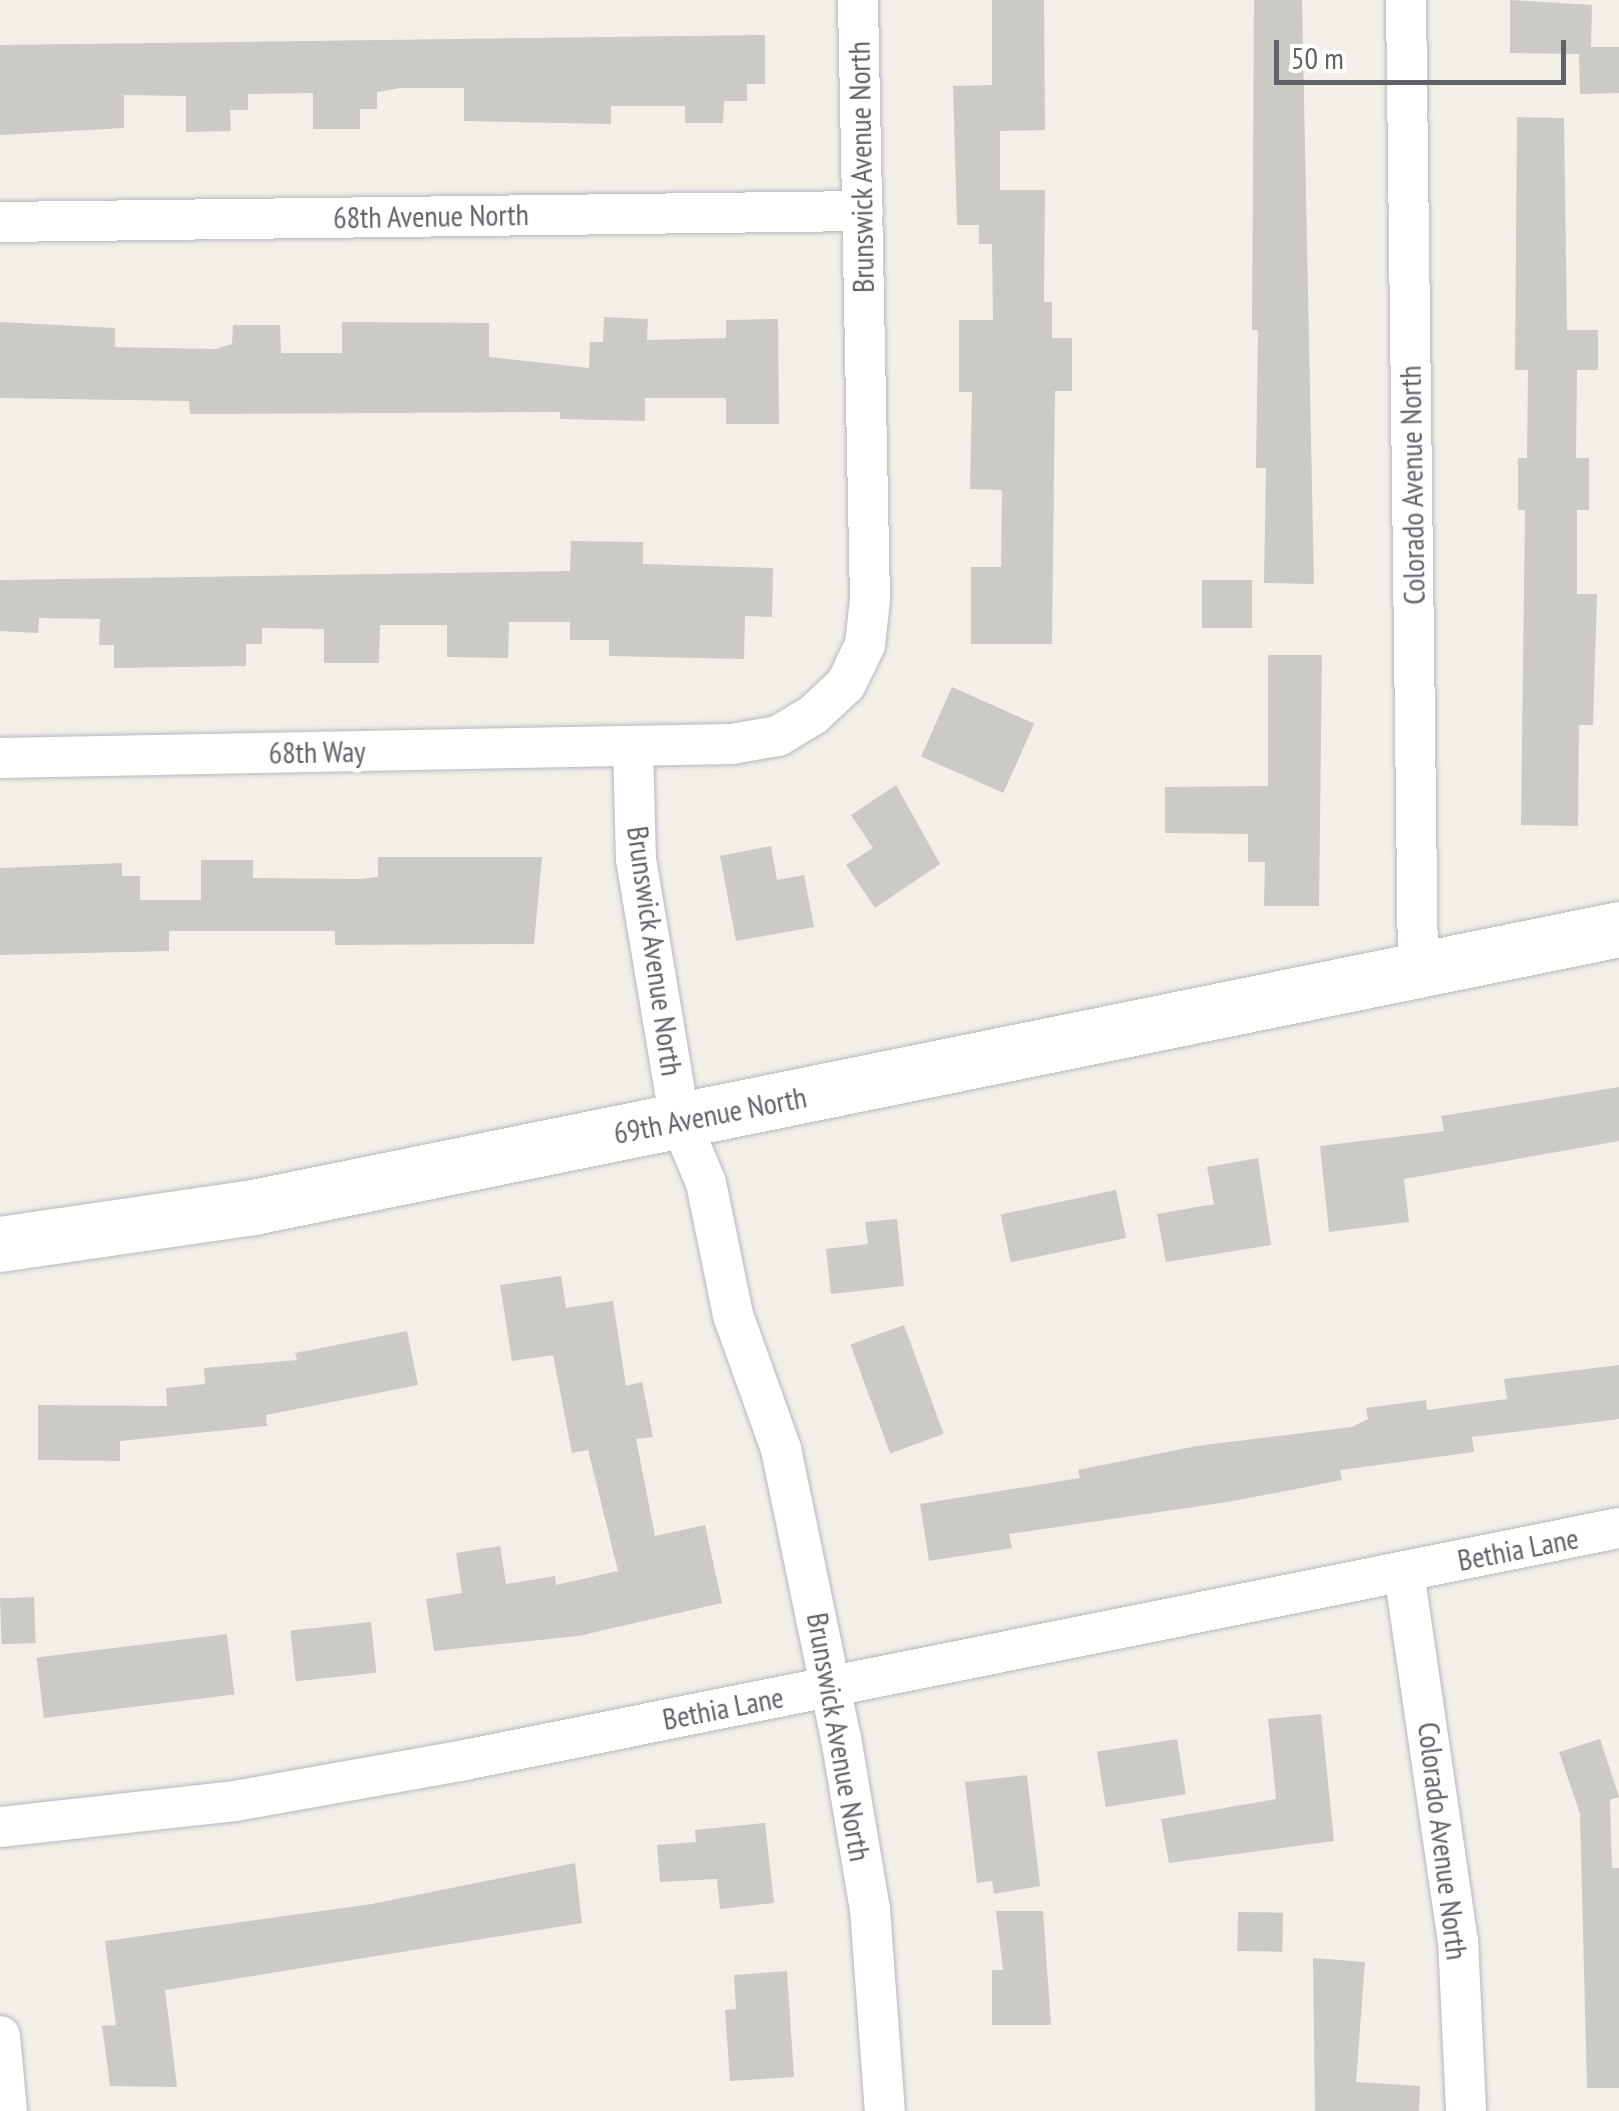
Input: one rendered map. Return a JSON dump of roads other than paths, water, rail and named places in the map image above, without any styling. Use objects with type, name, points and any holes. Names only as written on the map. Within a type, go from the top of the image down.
[{"type":"street","name":"Brunswick Avenue North","points":[[858,0],[865,645],[846,684],[778,736],[634,746],[636,859],[680,1121],[706,1184],[732,1316],[781,1449],[830,1686],[870,1909],[885,2111]]},
{"type":"street","name":"Colorado Avenue North","points":[[1406,0],[1418,971]]},
{"type":"street","name":"68th Avenue North","points":[[0,222],[862,211]]},
{"type":"street","name":"68th Way","points":[[0,758],[634,746]]},
{"type":"street","points":[[1418,971],[1619,929]]},
{"type":"street","name":"69th Avenue North","points":[[0,1244],[253,1207],[1418,971]]},
{"type":"street","name":"Bethia Lane","points":[[0,1827],[254,1798],[1619,1528]]},
{"type":"street","name":"Colorado Avenue North","points":[[1404,1572],[1458,1940],[1466,2111]]},
{"type":"street","points":[[0,2036],[6,2111]]}]
